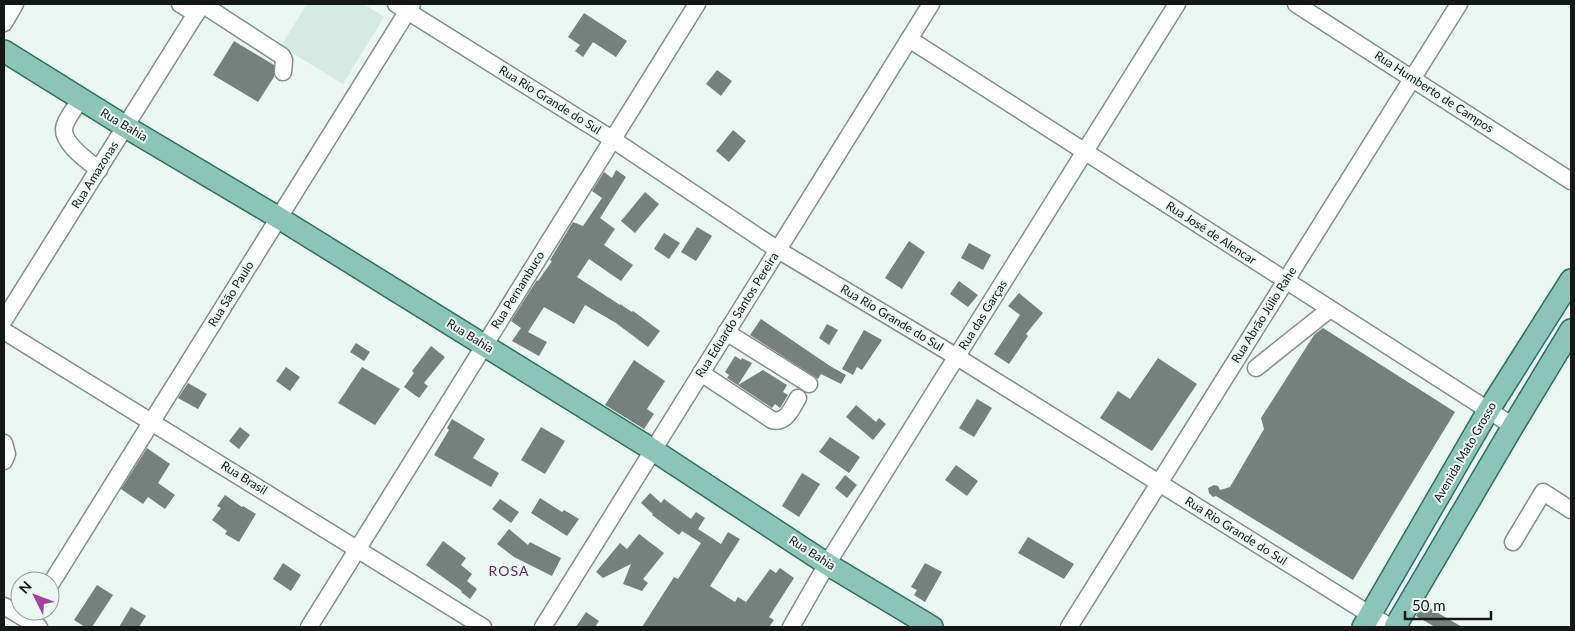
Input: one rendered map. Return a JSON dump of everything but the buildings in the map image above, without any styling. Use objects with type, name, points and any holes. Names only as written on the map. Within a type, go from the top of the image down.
[{"type":"main road","name":"Rua Bahia","points":[[4,51],[484,345],[653,450],[827,564],[932,627]]},
{"type":"main road","name":"Avenida Mato Grosso","points":[[1367,621],[1488,411],[1571,280]]},
{"type":"main road","points":[[1395,627],[1571,330]]},
{"type":"street","points":[[4,23],[15,4]]},
{"type":"street","points":[[180,4],[199,9],[282,56],[284,60],[283,72]]},
{"type":"street","name":"Rua Pernambuco","points":[[309,627],[697,4]]},
{"type":"street","name":"Rua Eduardo Santos Pereira","points":[[543,627],[931,4]]},
{"type":"street","name":"Rua das Garças","points":[[791,627],[827,564],[1177,4]]},
{"type":"street","name":"Rua Humberto de Campos","points":[[1296,4],[1571,181]]},
{"type":"street","name":"Rua Abrão Júlio Rahe","points":[[1070,627],[1459,4]]},
{"type":"street","name":"Rua Rio Grande do Sul","points":[[405,6],[612,139],[778,250],[957,357],[1160,484],[1367,621],[1390,627]]},
{"type":"street","name":"Rua São Paulo","points":[[59,571],[279,218],[405,6]]},
{"type":"street","name":"Rua Amazonas","points":[[4,320],[199,9]]},
{"type":"street","name":"Rua José de Alencar","points":[[909,39],[1513,426]]},
{"type":"street","points":[[81,99],[68,119],[64,130],[67,142],[99,170]]},
{"type":"street","points":[[1256,368],[1330,309]]},
{"type":"street","name":"Rua Brasil","points":[[4,331],[483,627]]},
{"type":"street","points":[[726,332],[809,384]]},
{"type":"street","points":[[701,373],[772,420],[782,420],[798,398]]},
{"type":"street","points":[[4,443],[7,454],[4,461]]},
{"type":"street","points":[[1513,542],[1543,492],[1571,510]]},
{"type":"street","points":[[4,606],[31,622]]},
{"type":"shaded area","points":[[307,4],[364,4],[384,17],[343,84],[281,46]]},
{"type":"district","name":"ROSA","points":[[509,571]]}]
